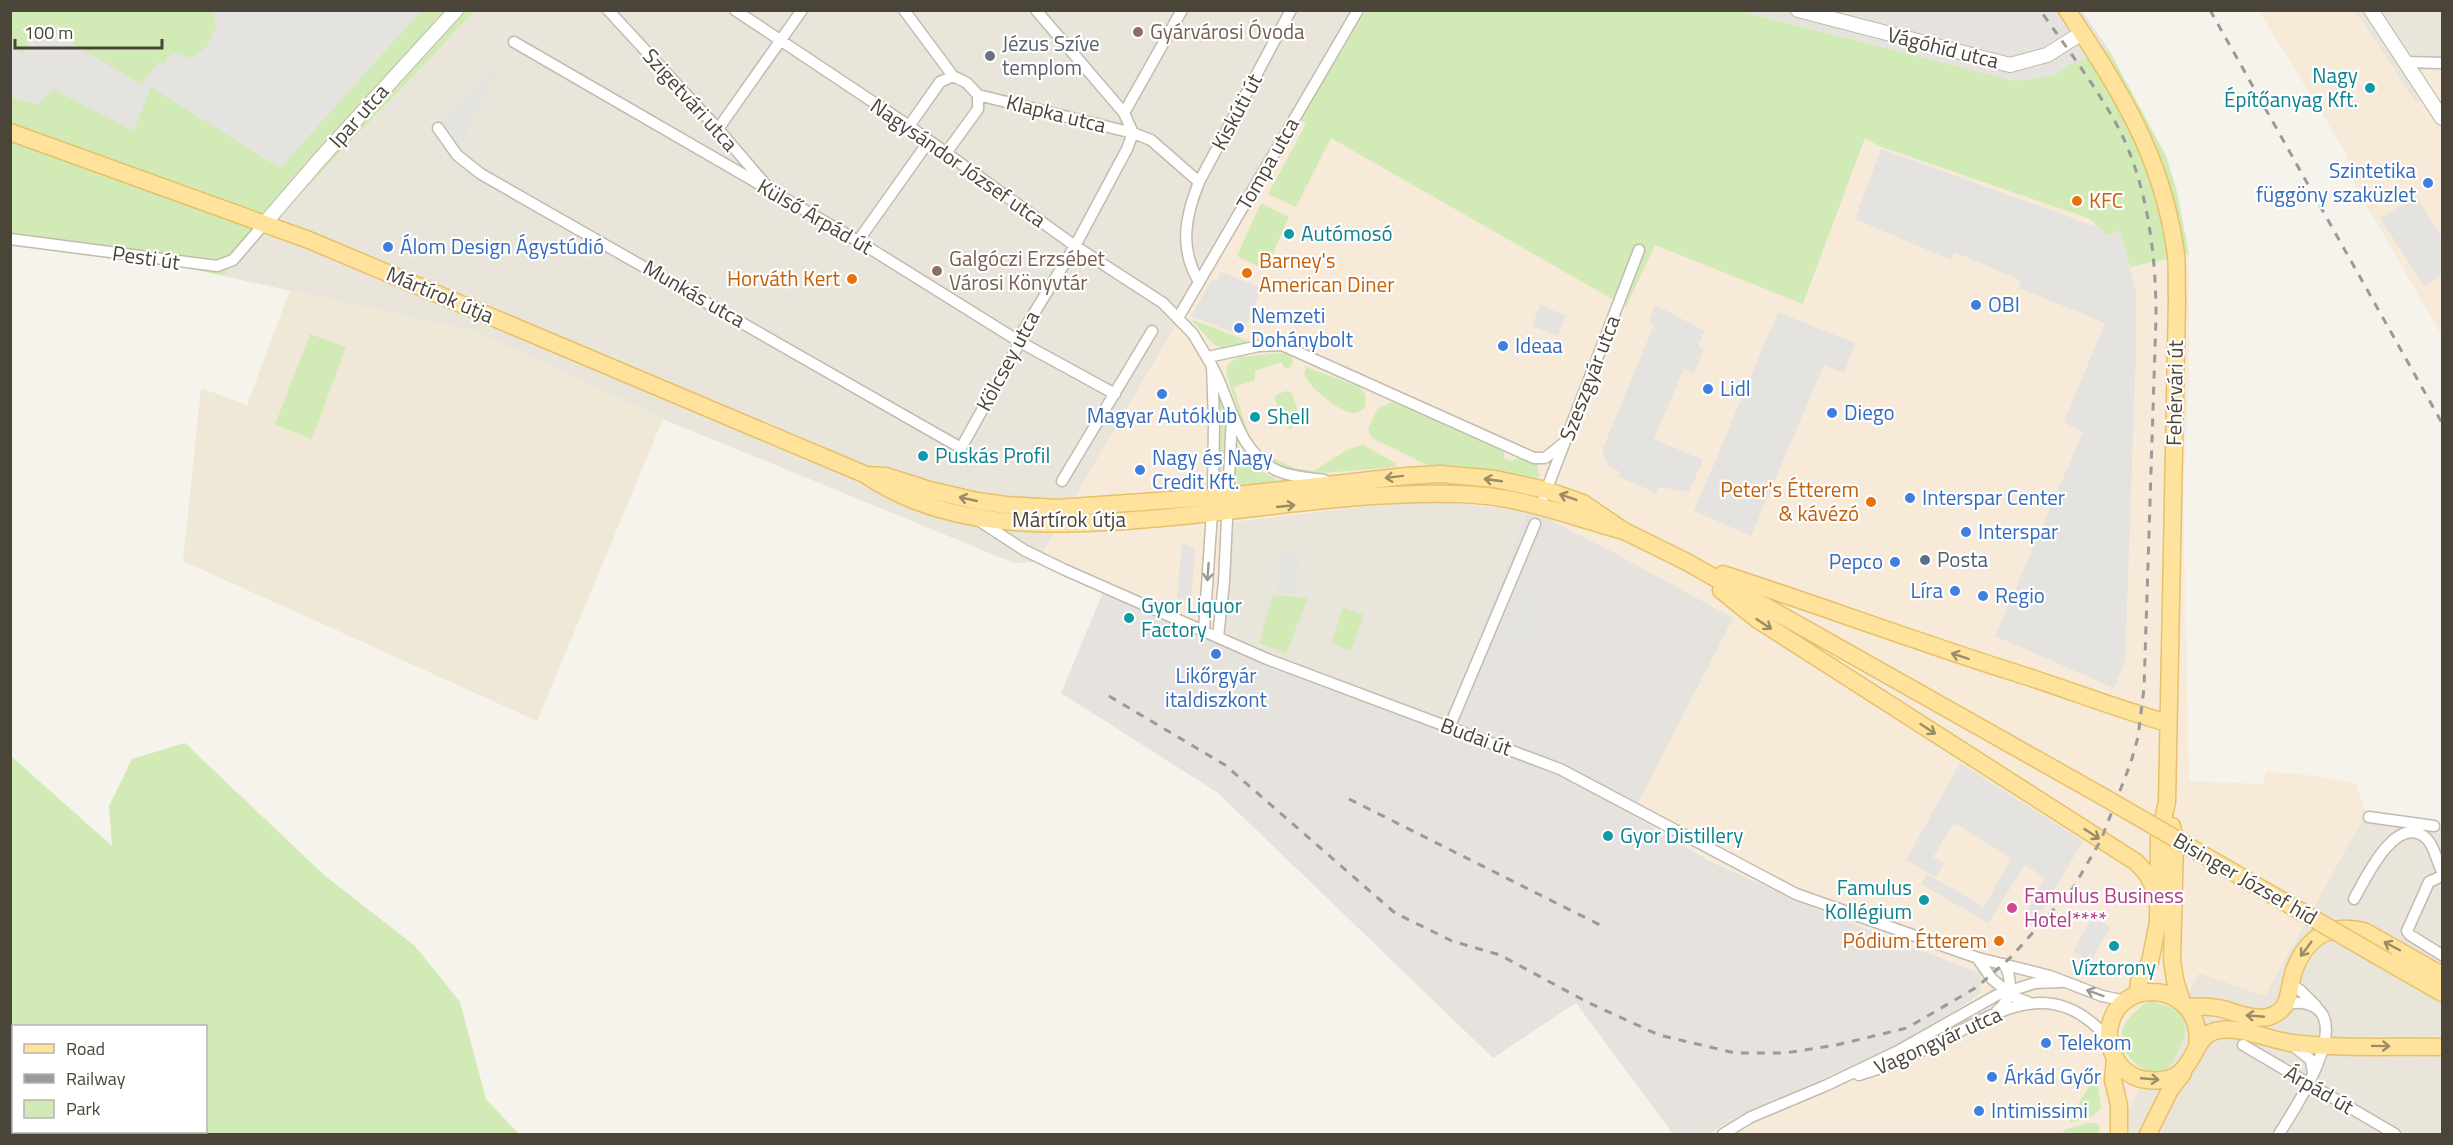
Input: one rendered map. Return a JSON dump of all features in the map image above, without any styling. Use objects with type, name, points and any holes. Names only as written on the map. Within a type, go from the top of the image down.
[{"type":"main road","name":"Fehérvári út","points":[[2067,10],[2128,107],[2150,152],[2162,184],[2176,249],[2167,802],[2175,842],[2172,960],[2175,981],[2184,1004]]},
{"type":"main road","name":"Mártírok útja","points":[[10,132],[331,249],[864,474],[883,488],[973,517],[1027,524],[1088,524],[1220,505]]},
{"type":"main road","name":"Mártírok útja","points":[[864,474],[886,476],[930,490],[977,501],[1030,507],[1220,505]]},
{"type":"main road","points":[[1220,505],[1348,483],[1440,474],[1494,479],[1624,531],[1685,561],[1962,657],[2168,723]]},
{"type":"main road","points":[[1220,505],[1439,494],[1543,498]]},
{"type":"main road","points":[[1685,561],[1758,620],[2136,862],[2147,874],[2158,896]]},
{"type":"main road","name":"Bisinger József híd","points":[[1685,561],[2102,796],[2442,993]]},
{"type":"main road","name":"Fehérvári út","points":[[2132,998],[2150,962],[2155,937],[2159,837],[2167,802]]},
{"type":"main road","points":[[2184,1004],[2269,1017],[2286,1005],[2290,984],[2304,950],[2324,933],[2337,928],[2364,931],[2442,975]]},
{"type":"main road","points":[[2188,1065],[2168,1079],[2144,1080],[2122,1068],[2115,1058],[2109,1040],[2113,1019],[2132,998],[2147,992],[2166,993],[2184,1004],[2196,1021],[2197,1047]]},
{"type":"main road","points":[[2148,1134],[2170,1090],[2188,1065],[2204,1036],[2214,1031],[2241,1031],[2289,1043],[2323,1046],[2442,1047]]},
{"type":"main road","points":[[2115,1058],[2113,1080],[2119,1105],[2119,1134]]},
{"type":"street","name":"Ipar utca","points":[[264,224],[456,10]]},
{"type":"street","name":"Szigetvári utca","points":[[608,10],[718,129],[771,191]]},
{"type":"street","name":"Nagysándor József utca","points":[[735,10],[909,126],[1075,246],[1163,303],[1193,334],[1224,390],[1232,416]]},
{"type":"street","points":[[718,129],[802,10]]},
{"type":"street","points":[[904,10],[953,76],[967,83],[978,95],[978,109],[946,153]]},
{"type":"street","points":[[1036,10],[1124,113],[1133,133]]},
{"type":"street","points":[[1124,113],[1182,10]]},
{"type":"street","name":"Kiskúti út","points":[[1199,282],[1190,267],[1186,240],[1187,211],[1199,182],[1291,10]]},
{"type":"street","name":"Tompa utca","points":[[1179,318],[1358,10]]},
{"type":"street","name":"Vágóhíd utca","points":[[1798,10],[2010,65],[2047,55],[2082,33]]},
{"type":"street","points":[[2370,10],[2442,118]]},
{"type":"street","name":"Külső Árpád út","points":[[514,42],[858,241],[1020,342],[1115,394]]},
{"type":"street","points":[[2406,62],[2442,63]]},
{"type":"street","points":[[909,126],[940,82],[953,76]]},
{"type":"street","name":"Klapka utca","points":[[978,95],[1133,133],[1151,140],[1199,182]]},
{"type":"street","name":"Munkás utca","points":[[438,128],[457,155],[481,174],[961,448]]},
{"type":"street","name":"Kölcsey utca","points":[[961,448],[1020,342],[1022,333],[1075,246],[1127,149],[1133,133]]},
{"type":"street","points":[[858,241],[929,141]]},
{"type":"street","name":"Pesti út","points":[[10,239],[217,266],[233,260],[264,224]]},
{"type":"street","name":"Szeszgyár utca","points":[[1543,498],[1639,250]]},
{"type":"street","points":[[1062,481],[1152,331]]},
{"type":"street","points":[[1218,637],[1220,505],[1210,362],[1259,346],[1282,345],[1527,455],[1539,459],[1545,458],[1565,442]]},
{"type":"street","points":[[1232,416],[1248,448],[1276,471],[1348,483]]},
{"type":"street","points":[[1204,630],[1232,416]]},
{"type":"street","name":"Budai út","points":[[973,517],[1024,549],[1063,569],[1289,668],[1560,769],[1796,894],[1978,958],[2064,982],[2102,996],[2132,998]]},
{"type":"street","points":[[1449,728],[1535,524]]},
{"type":"street","points":[[2369,818],[2438,827]]},
{"type":"street","points":[[2354,899],[2387,845],[2418,826],[2438,827]]},
{"type":"street","points":[[2407,833],[2423,836],[2430,843],[2442,871]]},
{"type":"street","points":[[2442,876],[2429,882],[2408,931],[2410,935],[2442,955]]},
{"type":"street","points":[[1978,958],[1992,979],[2022,1001],[2049,1003],[2077,1012],[2096,1024],[2109,1040]]},
{"type":"street","points":[[1994,1014],[2007,1002],[2011,981],[2004,964]]},
{"type":"street","points":[[1986,1002],[1992,979]]},
{"type":"street","name":"Budai út","points":[[2008,991],[2035,983],[2064,982]]},
{"type":"street","points":[[2279,1134],[2311,1079],[2323,1046],[2326,1021],[2309,998],[2290,984]]},
{"type":"street","name":"Vagongyár utca","points":[[1723,1134],[1751,1117],[1827,1085],[1918,1040],[2008,991]]},
{"type":"street","points":[[2286,1005],[2299,1002],[2318,1009]]},
{"type":"street","name":"Vagongyár utca","points":[[1827,1085],[1894,1064],[1994,1014],[2031,1003]]},
{"type":"street","points":[[2289,1043],[2311,1060],[2311,1079]]},
{"type":"street","name":"Árpád út","points":[[2243,1045],[2311,1079],[2395,1134]]},
{"type":"shaded area","points":[[214,11],[421,11],[280,168],[151,87],[133,131],[53,89],[38,105],[11,97],[11,45],[23,53],[40,25],[141,84],[159,62],[164,64],[172,53],[193,58],[208,45],[216,27]]},
{"type":"shaded area","points":[[475,11],[1366,11],[1173,330],[1037,562],[1014,563],[663,419],[477,332],[223,276]]},
{"type":"shaded area","points":[[1741,11],[2082,11],[2109,50],[2071,64],[2054,75],[2015,81]]},
{"type":"shaded area","points":[[2259,11],[2355,11],[2416,103],[2433,92],[2419,70],[2442,71],[2442,336],[2357,189],[2345,151]]},
{"type":"shaded area","points":[[2355,11],[2442,11],[2442,71],[2420,70],[2434,92],[2416,103]]},
{"type":"shaded area","points":[[491,69],[495,72],[457,155],[438,128]]},
{"type":"shaded area","points":[[1300,120],[1626,307],[1655,245],[1803,304],[1865,138],[1879,146],[2088,218],[2108,236],[2120,231],[2130,267],[2189,254],[2189,379],[2183,489],[2189,781],[2263,784],[2266,772],[2300,774],[2355,783],[2366,813],[2265,996],[2199,973],[2116,1134],[1707,1134],[1734,1119],[1914,1038],[1980,994],[1980,974],[1809,906],[1710,860],[1632,815],[1732,618],[1543,516],[1527,511],[1466,504],[1412,501],[1230,522],[1220,642],[1037,562]]},
{"type":"shaded area","points":[[1881,149],[2097,227],[2108,236],[2120,231],[2136,290],[2136,351],[2125,663],[2114,688],[1995,636],[2083,432],[2064,422],[2105,323],[2019,288],[2021,281],[1986,265],[1954,252],[1951,260],[1855,219]]},
{"type":"shaded area","points":[[2417,196],[2442,238],[2442,274],[2424,286],[2380,218]]},
{"type":"shaded area","points":[[1221,272],[1262,288],[1242,336],[1191,316],[1212,279],[1217,281]]},
{"type":"shaded area","points":[[290,290],[477,332],[663,419],[537,721],[183,561],[201,388],[247,405]]},
{"type":"shaded area","points":[[1540,305],[1566,316],[1558,336],[1532,326]]},
{"type":"shaded area","points":[[1655,305],[1705,331],[1698,346],[1704,349],[1694,373],[1684,369],[1654,439],[1703,460],[1689,492],[1658,487],[1656,493],[1619,477],[1620,472],[1609,466],[1603,455],[1603,448],[1654,325],[1649,322]]},
{"type":"shaded area","points":[[1778,312],[1855,343],[1844,373],[1824,365],[1751,536],[1694,511]]},
{"type":"shaded area","points":[[1413,501],[1527,511],[1468,666],[1438,729],[1220,642],[1230,522]]},
{"type":"shaded area","points":[[1527,511],[1543,516],[1607,549],[1733,618],[1632,815],[1710,861],[1809,906],[1981,974],[1980,994],[1914,1038],[1734,1119],[1707,1134],[1673,1134],[1576,1003],[1493,1058],[1218,793],[1061,693],[1104,590],[1438,729],[1468,666]]},
{"type":"shaded area","points":[[1182,543],[1195,549],[1191,601],[1177,600]]},
{"type":"shaded area","points":[[1281,553],[1300,556],[1295,594],[1276,592]]},
{"type":"shaded area","points":[[1519,586],[1548,597],[1529,648],[1500,637]]},
{"type":"shaded area","points":[[1960,763],[2083,841],[2033,926],[2022,919],[2045,878],[2025,865],[1988,923],[1921,884],[1927,874],[1984,907],[2011,858],[1954,823],[1933,857],[1944,863],[1936,877],[1906,860]]},
{"type":"shaded area","points":[[2366,813],[2442,826],[2442,1134],[2116,1134],[2199,972]]},
{"type":"shaded area","points":[[2092,917],[2110,927],[2091,962],[2073,952]]},
{"type":"green space","points":[[10,11],[475,11],[223,276],[138,256],[11,241]]},
{"type":"green space","points":[[1366,11],[1741,11],[2015,81],[2054,75],[2071,64],[2109,50],[2166,156],[2176,188],[2189,254],[2130,267],[2120,231],[2108,236],[2088,218],[1879,146],[1865,138],[1803,304],[1655,245],[1626,307],[1331,138],[1296,207],[1268,194],[1306,124],[1300,120]]},
{"type":"green space","points":[[1261,203],[1289,217],[1266,270],[1237,256]]},
{"type":"green space","points":[[1191,319],[1253,343],[1231,348],[1220,347],[1210,341]]},
{"type":"green space","points":[[310,334],[346,347],[312,439],[275,425]]},
{"type":"green space","points":[[1280,353],[1291,355],[1293,362],[1290,367],[1285,369],[1282,362],[1255,371],[1255,380],[1234,387],[1250,440],[1259,451],[1246,436],[1226,373],[1228,364],[1239,357]]},
{"type":"green space","points":[[1307,367],[1359,387],[1366,395],[1365,407],[1359,412],[1352,413],[1331,403],[1307,379],[1304,373]]},
{"type":"green space","points":[[1216,385],[1226,416],[1221,485],[1217,482],[1220,419]]},
{"type":"green space","points":[[1286,391],[1292,393],[1299,414],[1291,430],[1284,425],[1275,399],[1276,395]]},
{"type":"green space","points":[[1391,402],[1406,406],[1504,450],[1504,458],[1511,461],[1519,457],[1538,463],[1540,476],[1531,479],[1494,471],[1427,465],[1372,438],[1368,429],[1377,409]]},
{"type":"green space","points":[[1236,442],[1252,465],[1282,483],[1235,487]]},
{"type":"green space","points":[[1363,445],[1396,463],[1396,467],[1312,474],[1272,466],[1259,451],[1294,468],[1314,471],[1348,449]]},
{"type":"green space","points":[[1273,595],[1308,598],[1286,654],[1259,643]]},
{"type":"green space","points":[[1343,608],[1364,615],[1351,651],[1331,643]]},
{"type":"green space","points":[[185,743],[324,875],[415,946],[460,1002],[486,1099],[519,1134],[143,1134],[141,1133],[207,1133],[207,1025],[12,1026],[11,756],[112,846],[109,806],[132,759]]},
{"type":"green space","points":[[2150,1001],[2180,1010],[2185,1025],[2184,1039],[2174,1060],[2167,1069],[2159,1072],[2149,1071],[2130,1058],[2123,1048],[2121,1036],[2125,1024],[2136,1011]]},
{"type":"green space","points":[[2095,1080],[2098,1084],[2101,1108],[2093,1116],[2071,1123],[2069,1120],[2092,1081]]},
{"type":"green space","points":[[2097,1123],[2100,1126],[2098,1134],[2061,1134],[2066,1129]]},
{"type":"water","points":[[11,1024],[12,1133],[143,1134],[11,1134]]},
{"type":"railway","points":[[1109,696],[1225,765],[1395,913],[1452,941],[1500,955],[1587,1002],[1659,1035],[1735,1053],[1785,1053],[1836,1045],[1907,1028],[1977,987],[2010,958],[2073,888],[2101,840],[2131,762],[2138,737],[2144,688],[2156,317],[2149,223],[2138,177],[2121,133],[2093,86],[2040,10]]},
{"type":"railway","points":[[2210,10],[2442,423]]},
{"type":"railway","points":[[1349,799],[1602,926]]},
{"type":"place","name":"Gyárvárosi Óvoda","points":[[1138,32]]},
{"type":"place","name":"Jézus Szíve templom","points":[[990,56]]},
{"type":"place","name":"Nagy Építőanyag Kft.","points":[[2370,88]]},
{"type":"place","name":"Szintetika függöny szaküzlet","points":[[2428,183]]},
{"type":"place","name":"KFC","points":[[2077,201]]},
{"type":"place","name":"Autómosó","points":[[1289,234]]},
{"type":"place","name":"Álom Design Ágystúdió","points":[[388,247]]},
{"type":"place","name":"Galgóczi Erzsébet Városi Könyvtár","points":[[937,271]]},
{"type":"place","name":"Barney's American Diner","points":[[1247,273]]},
{"type":"place","name":"Horváth Kert","points":[[852,279]]},
{"type":"place","name":"OBI","points":[[1976,305]]},
{"type":"place","name":"Nemzeti Dohánybolt","points":[[1239,328]]},
{"type":"place","name":"Ideaa","points":[[1503,346]]},
{"type":"place","name":"Lidl","points":[[1708,389]]},
{"type":"place","name":"Magyar Autóklub","points":[[1162,394]]},
{"type":"place","name":"Diego","points":[[1832,413]]},
{"type":"place","name":"Shell","points":[[1255,417]]},
{"type":"place","name":"Puskás Profil","points":[[923,456]]},
{"type":"place","name":"Nagy és Nagy Credit Kft.","points":[[1140,470]]},
{"type":"place","name":"Interspar Center","points":[[1910,498]]},
{"type":"place","name":"Peter's Étterem & kávézó","points":[[1871,502]]},
{"type":"place","name":"Interspar","points":[[1966,532]]},
{"type":"place","name":"Posta","points":[[1925,560]]},
{"type":"place","name":"Pepco","points":[[1895,562]]},
{"type":"place","name":"Líra","points":[[1955,591]]},
{"type":"place","name":"Regio","points":[[1983,596]]},
{"type":"place","name":"Gyor Liquor Factory","points":[[1129,618]]},
{"type":"place","name":"Likőrgyár italdiszkont","points":[[1216,654]]},
{"type":"place","name":"Gyor Distillery","points":[[1608,836]]},
{"type":"place","name":"Famulus Kollégium","points":[[1924,900]]},
{"type":"place","name":"Famulus Business Hotel****","points":[[2012,908]]},
{"type":"place","name":"Pódium Étterem","points":[[1999,941]]},
{"type":"place","name":"Víztorony","points":[[2114,946]]},
{"type":"place","name":"Telekom","points":[[2046,1043]]},
{"type":"place","name":"Árkád Győr","points":[[1992,1077]]},
{"type":"place","name":"Intimissimi","points":[[1979,1111]]}]
